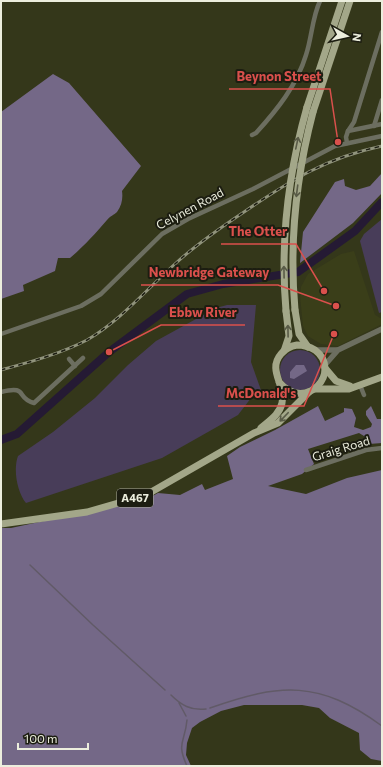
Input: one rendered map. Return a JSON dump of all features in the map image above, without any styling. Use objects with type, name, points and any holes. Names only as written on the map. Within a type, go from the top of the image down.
[{"type":"main road","points":[[342,1],[306,107],[297,140],[288,192],[284,256],[288,336],[284,351],[278,358],[276,366],[279,382],[291,392],[300,394],[331,388],[349,389],[382,377]]},
{"type":"main road","points":[[350,1],[314,112],[300,172],[292,254],[295,310],[299,334],[321,358],[324,367],[336,382],[358,385]]},
{"type":"main road","points":[[284,351],[297,346],[311,348]]},
{"type":"main road","points":[[312,391],[322,381],[324,367]]},
{"type":"main road","name":"A467","points":[[254,433],[275,416],[281,407],[283,396],[279,382]]},
{"type":"main road","name":"A467","points":[[1,524],[87,512],[146,495],[254,433],[280,422],[312,391]]},
{"type":"street","points":[[252,135],[277,110],[295,80],[306,56],[316,9],[320,1]]},
{"type":"street","points":[[347,143],[346,136],[354,122],[382,32]]},
{"type":"street","points":[[374,126],[382,100]]},
{"type":"street","points":[[348,131],[382,124]]},
{"type":"street","name":"Celynen Road","points":[[1,334],[81,306],[101,294],[162,234],[188,219],[253,189],[335,146],[382,136]]},
{"type":"street","points":[[324,367],[338,350],[382,329]]},
{"type":"street","points":[[311,348],[338,350]]},
{"type":"street","points":[[1,392],[14,389],[18,390],[28,402],[34,403],[83,358]]},
{"type":"street","points":[[69,359],[75,366]]},
{"type":"street","points":[[358,385],[364,395]]},
{"type":"street","name":"Graig Road","points":[[306,470],[366,450],[382,448]]},
{"type":"shaded area","points":[[53,74],[69,83],[141,166],[122,191],[122,202],[117,212],[108,219],[80,249],[70,258],[58,258],[55,271],[23,285],[24,291],[1,299],[1,112]]},
{"type":"shaded area","points":[[382,173],[382,193],[353,223],[300,263],[303,232],[335,182],[344,179],[345,186],[356,190],[370,186]]},
{"type":"shaded area","points":[[382,219],[382,312],[379,313],[360,241],[364,234]]},
{"type":"shaded area","points":[[354,251],[375,315],[382,319],[382,324],[338,346],[321,344],[308,336],[303,326],[300,296],[301,287],[308,274],[341,254]]},
{"type":"shaded area","points":[[227,305],[256,305],[251,362],[262,393],[251,398],[238,415],[162,458],[26,503],[18,487],[16,467],[18,456],[53,432],[95,398],[128,365],[156,341],[216,308]]},
{"type":"shaded area","points":[[296,350],[304,350],[311,353],[317,359],[320,370],[317,381],[311,387],[304,390],[296,390],[289,387],[283,381],[280,374],[280,366],[283,359],[289,353]]},
{"type":"shaded area","points":[[296,365],[304,365],[307,371],[294,379],[290,378],[290,372]]},
{"type":"shaded area","points":[[318,406],[325,421],[344,412],[344,408],[352,409],[356,418],[354,427],[363,430],[371,427],[372,424],[366,415],[366,411],[371,406],[377,419],[382,419],[382,443],[369,444],[369,439],[359,433],[308,449],[314,464],[302,474],[268,486],[306,494],[347,478],[382,470],[382,761],[371,759],[360,750],[359,733],[330,718],[319,708],[302,705],[244,705],[221,711],[192,728],[187,743],[186,755],[191,766],[1,766],[1,528],[11,528],[147,499],[158,493],[180,495],[202,484],[205,490],[233,479],[227,456],[240,447],[275,430]]},
{"type":"waterway","points":[[1,440],[17,434],[109,352],[187,294],[223,284],[298,272],[355,231],[382,202]]},
{"type":"waterway","points":[[30,565],[93,625],[165,690]]},
{"type":"waterway","points":[[210,708],[258,694],[299,690],[319,693],[339,700],[382,726]]},
{"type":"waterway","points":[[171,695],[179,702],[191,708],[206,709]]},
{"type":"waterway","points":[[179,703],[186,716]]},
{"type":"waterway","points":[[187,720],[182,743],[182,752],[187,766]]},
{"type":"railway","points":[[1,370],[56,354],[87,340],[122,314],[192,249],[261,200],[294,180],[326,164],[343,157],[382,146]]},
{"type":"place","name":"Beynon Street","points":[[338,142]]},
{"type":"place","name":"The Otter","points":[[324,291]]},
{"type":"place","name":"Newbridge Gateway","points":[[336,306]]},
{"type":"place","name":"McDonald's","points":[[334,334]]},
{"type":"place","name":"Ebbw River","points":[[109,352]]}]
